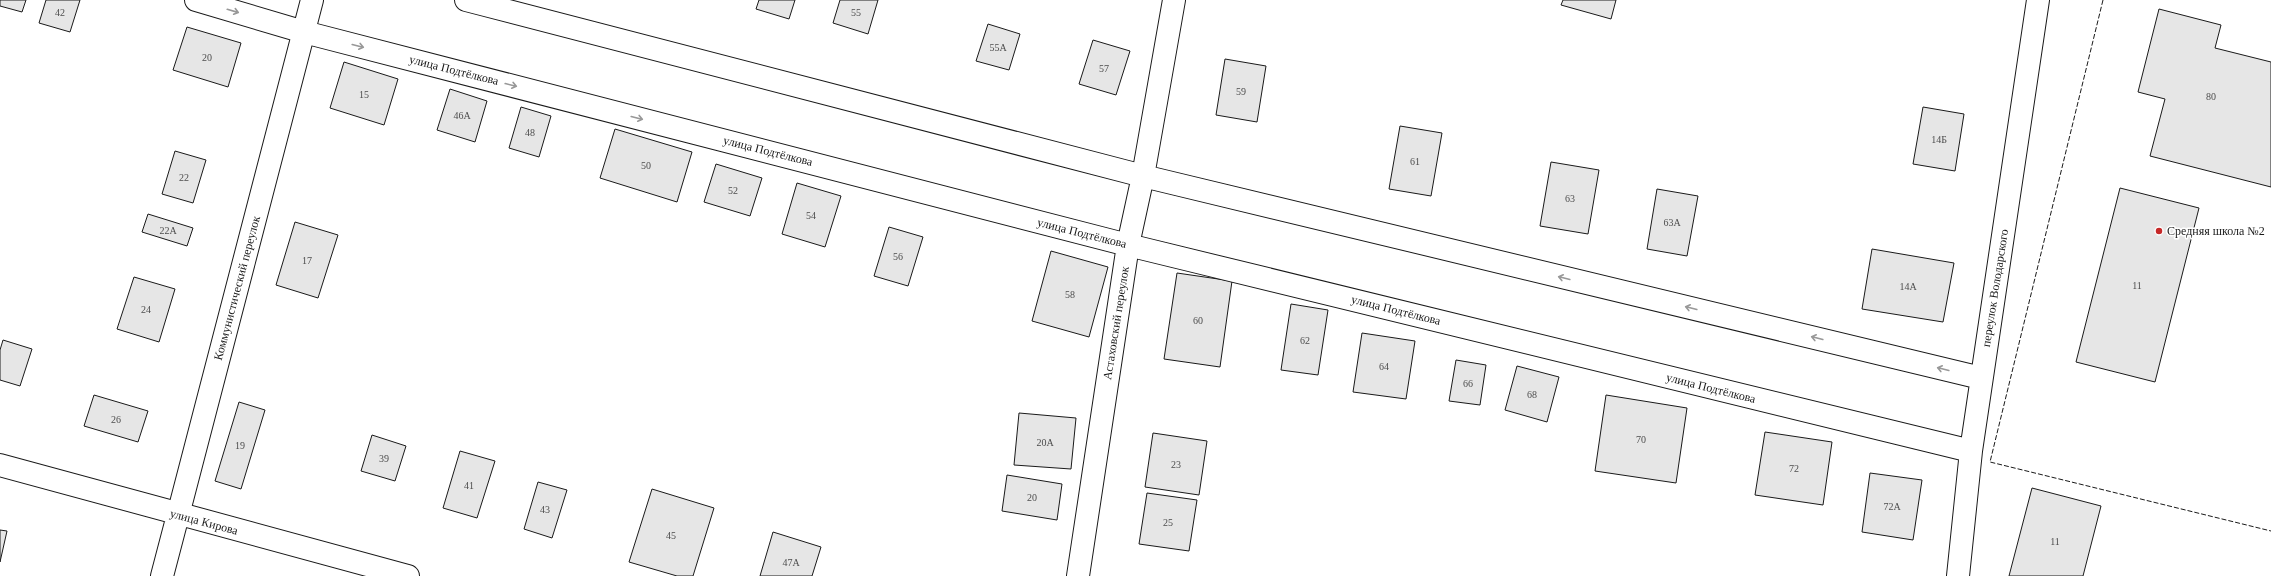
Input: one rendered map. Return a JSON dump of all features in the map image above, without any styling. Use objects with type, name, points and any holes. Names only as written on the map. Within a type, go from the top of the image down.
[{"type":"street","name":"улица Подтёлкова","points":[[196,0],[304,32],[1128,245],[1971,451]]},
{"type":"street","name":"Коммунистический переулок","points":[[162,576],[312,0]]},
{"type":"street","points":[[466,0],[1143,176],[1981,378]]},
{"type":"street","name":"Астаховский переулок","points":[[1078,576],[1128,245],[1143,176],[1174,0]]},
{"type":"street","name":"переулок Володарского","points":[[1958,576],[1971,451],[1981,378],[2038,0]]},
{"type":"street","name":"улица Кирова","points":[[0,465],[178,515],[408,576]]},
{"type":"building","points":[[0,0],[26,0],[22,12],[0,6]]},
{"type":"building","points":[[46,0],[80,0],[70,32],[39,23]]},
{"type":"building","points":[[759,0],[795,0],[789,19],[756,9]]},
{"type":"building","points":[[840,0],[878,0],[868,34],[833,23]]},
{"type":"building","points":[[1563,0],[1616,0],[1611,19],[1561,5]]},
{"type":"building","points":[[2159,9],[2221,25],[2215,48],[2271,62],[2271,187],[2150,156],[2165,99],[2138,92]]},
{"type":"building","points":[[988,24],[1020,34],[1009,70],[976,61]]},
{"type":"building","points":[[187,27],[241,43],[228,87],[173,70]]},
{"type":"building","points":[[1093,40],[1130,51],[1116,95],[1079,84]]},
{"type":"building","points":[[1225,59],[1266,66],[1257,122],[1216,115]]},
{"type":"building","points":[[344,62],[398,79],[384,125],[330,108]]},
{"type":"building","points":[[450,89],[487,101],[475,142],[437,130]]},
{"type":"building","points":[[521,107],[551,116],[539,157],[509,148]]},
{"type":"building","points":[[1923,107],[1964,114],[1955,171],[1913,164]]},
{"type":"building","points":[[1400,126],[1442,133],[1431,196],[1389,189]]},
{"type":"building","points":[[615,129],[692,152],[677,202],[600,178]]},
{"type":"building","points":[[175,151],[206,160],[193,203],[162,194]]},
{"type":"building","points":[[1551,162],[1599,170],[1588,234],[1540,226]]},
{"type":"building","points":[[716,164],[762,178],[750,216],[704,202]]},
{"type":"building","points":[[797,183],[841,196],[825,247],[782,234]]},
{"type":"building","points":[[2120,188],[2199,208],[2155,382],[2076,362]]},
{"type":"building","points":[[1657,189],[1698,196],[1687,256],[1647,249]]},
{"type":"building","points":[[148,214],[193,228],[187,246],[142,232]]},
{"type":"building","points":[[295,222],[338,235],[318,298],[276,285]]},
{"type":"building","points":[[889,227],[923,237],[908,286],[874,276]]},
{"type":"building","points":[[1872,249],[1954,263],[1943,322],[1862,309]]},
{"type":"building","points":[[1051,251],[1108,267],[1089,337],[1032,321]]},
{"type":"building","points":[[1177,273],[1232,281],[1220,367],[1164,359]]},
{"type":"building","points":[[134,277],[175,289],[159,342],[117,329]]},
{"type":"building","points":[[1291,304],[1328,310],[1318,375],[1281,370]]},
{"type":"building","points":[[1362,333],[1415,341],[1406,399],[1353,392]]},
{"type":"building","points":[[3,340],[32,349],[20,386],[0,380],[0,350]]},
{"type":"building","points":[[1456,360],[1486,365],[1480,405],[1449,401]]},
{"type":"building","points":[[1517,366],[1559,377],[1547,422],[1505,410]]},
{"type":"building","points":[[94,395],[148,411],[138,442],[84,426]]},
{"type":"building","points":[[1606,395],[1687,408],[1676,483],[1595,471]]},
{"type":"building","points":[[239,402],[265,410],[241,489],[215,481]]},
{"type":"building","points":[[1019,413],[1076,418],[1071,469],[1014,465]]},
{"type":"building","points":[[1765,432],[1832,442],[1823,505],[1755,495]]},
{"type":"building","points":[[1153,433],[1207,441],[1199,495],[1145,487]]},
{"type":"building","points":[[372,435],[406,446],[395,481],[361,471]]},
{"type":"building","points":[[460,451],[495,461],[477,518],[443,508]]},
{"type":"building","points":[[1870,473],[1922,480],[1913,540],[1862,532]]},
{"type":"building","points":[[1007,475],[1062,484],[1057,520],[1002,511]]},
{"type":"building","points":[[538,482],[567,490],[552,538],[524,529]]},
{"type":"building","points":[[2032,488],[2101,506],[2083,576],[2009,576]]},
{"type":"building","points":[[652,489],[714,508],[693,576],[677,576],[629,562]]},
{"type":"building","points":[[1147,493],[1197,500],[1189,551],[1139,544]]},
{"type":"building","points":[[0,530],[7,531],[0,562]]},
{"type":"building","points":[[773,532],[821,547],[812,576],[760,576]]},
{"type":"fence","points":[[2103,0],[1990,462],[2271,531]]},
{"type":"place","name":"Средняя школа №2","points":[[2159,231]]}]
